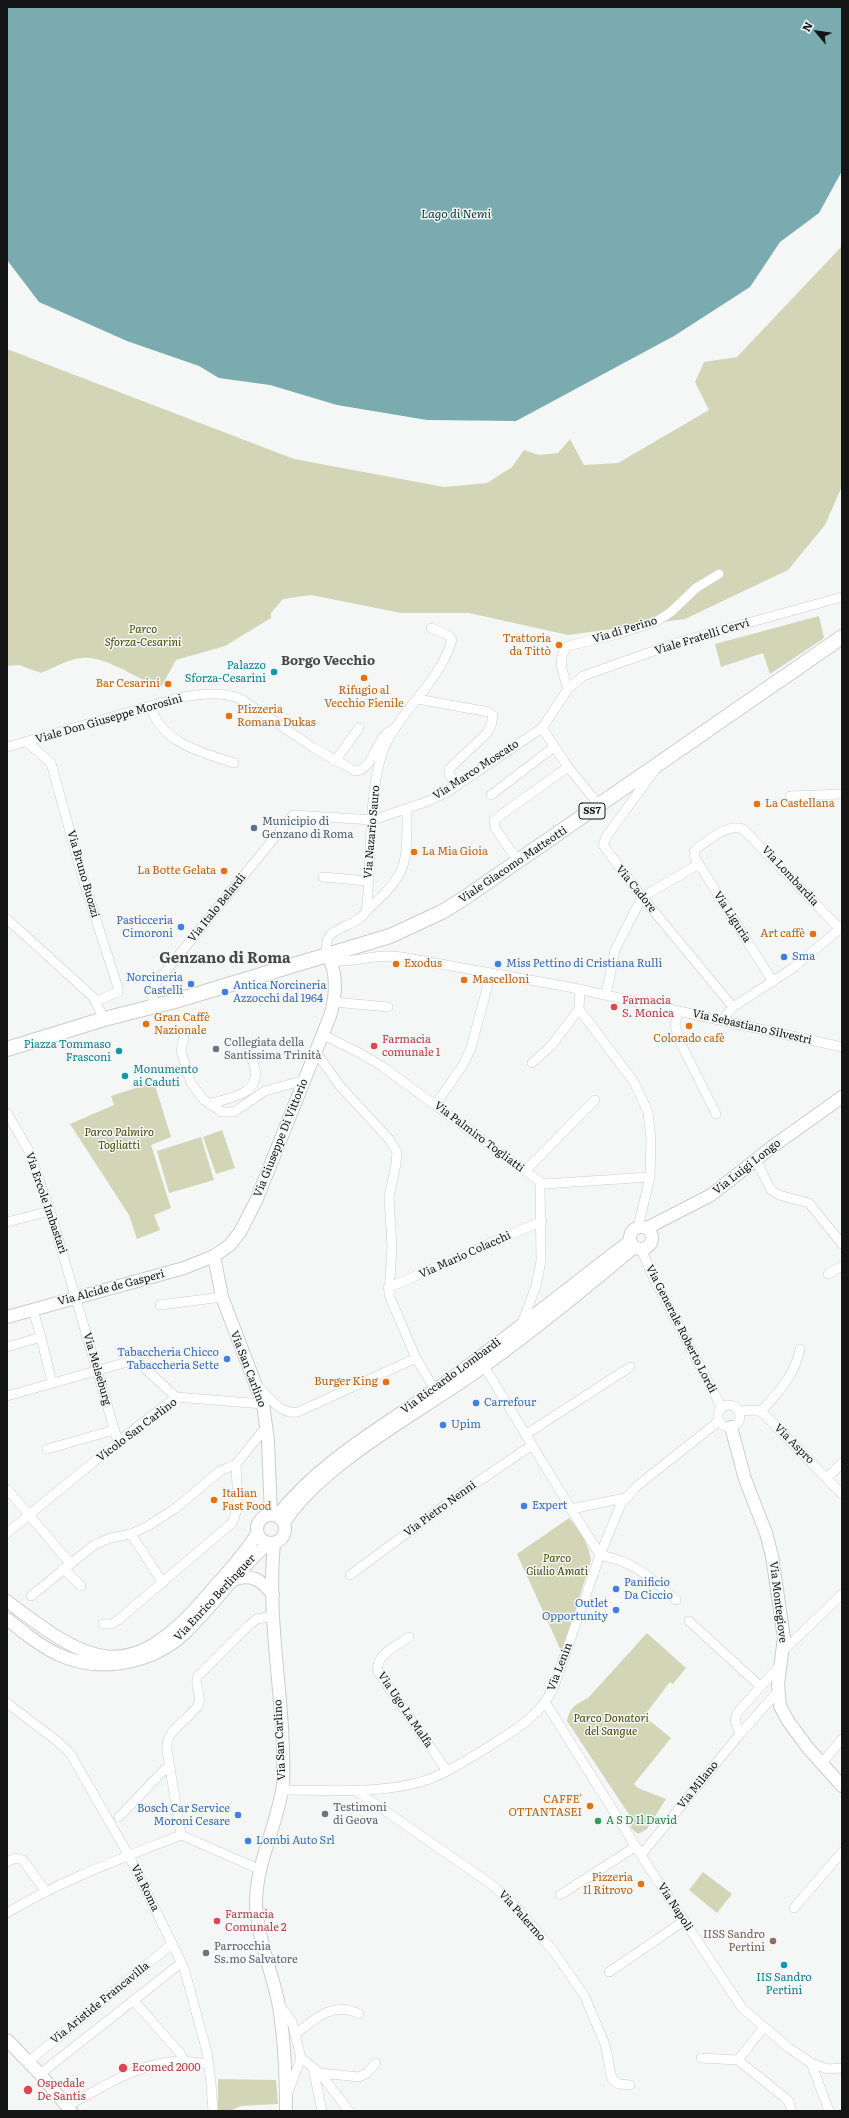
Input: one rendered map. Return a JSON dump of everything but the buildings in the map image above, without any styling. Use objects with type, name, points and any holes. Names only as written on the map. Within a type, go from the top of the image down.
[{"type":"main road","name":"Viale Giacomo Matteotti","points":[[329,958],[405,930],[458,903],[842,637]]},
{"type":"main road","name":"SS7","points":[[7,1049],[104,1019],[329,958]]},
{"type":"main road","name":"Via Giuseppe Di Vittorio","points":[[214,1256],[232,1242],[248,1217],[323,1035],[334,1002],[334,981],[329,958]]},
{"type":"main road","name":"Via Luigi Longo","points":[[646,1230],[711,1195],[776,1144],[842,1097]]},
{"type":"main road","name":"Via Luigi Longo","points":[[646,1230],[711,1204],[804,1132],[842,1106]]},
{"type":"main road","points":[[646,1230],[651,1243],[647,1247],[636,1246],[630,1234],[646,1230]]},
{"type":"main road","name":"Via Riccardo Lombardi","points":[[277,1518],[309,1481],[339,1455],[435,1390],[521,1326],[636,1246]]},
{"type":"main road","name":"Via Riccardo Lombardi","points":[[277,1518],[303,1499],[346,1462],[484,1366],[636,1246]]},
{"type":"main road","name":"Via Alcide de Gasperi","points":[[7,1317],[177,1270],[214,1256]]},
{"type":"main road","name":"Via San Carlino","points":[[214,1256],[222,1297],[237,1341],[257,1384],[263,1404],[267,1426],[277,1518]]},
{"type":"main road","name":"Via Montegiove","points":[[731,1427],[747,1486],[765,1528],[771,1549],[784,1634],[778,1691],[780,1706],[785,1716],[820,1764],[842,1786]]},
{"type":"main road","points":[[277,1518],[284,1536],[271,1544],[261,1540],[257,1534],[259,1521],[277,1518]]},
{"type":"main road","name":"Via Enrico Berlinguer","points":[[7,1601],[51,1634],[77,1649],[112,1657],[132,1654],[155,1644],[178,1626],[241,1558],[257,1534]]},
{"type":"main road","name":"Via San Carlino","points":[[271,1544],[273,1616],[283,1766],[282,1790],[276,1818],[261,1870],[257,1892],[257,1912],[260,1933],[278,2003],[286,2111]]},
{"type":"main road","name":"Via Enrico Berlinguer","points":[[7,1619],[42,1646],[60,1655],[81,1662],[116,1664],[146,1658],[169,1646],[190,1627],[233,1580],[271,1544]]},
{"type":"main road","points":[[233,1580],[247,1577],[257,1579],[262,1582],[273,1595]]},
{"type":"main road","points":[[7,2040],[40,2074],[69,2109]]},
{"type":"street","name":"Via di Perino","points":[[568,689],[560,669],[564,652],[568,646],[618,634],[657,621],[671,612],[692,591],[719,574]]},
{"type":"street","name":"Viale Fratelli Cervi","points":[[542,728],[568,689],[583,676],[679,642],[842,597]]},
{"type":"street","points":[[359,728],[335,761],[352,770],[359,771],[364,768],[382,736],[391,730],[439,671],[452,640],[448,635],[431,628]]},
{"type":"street","name":"Viale Don Giuseppe Morosini","points":[[7,747],[150,706],[194,696],[236,697],[246,702],[335,761]]},
{"type":"street","points":[[417,698],[492,714],[492,723],[487,733],[449,768],[449,773],[455,786]]},
{"type":"street","points":[[150,706],[155,721],[166,733],[198,750],[234,763]]},
{"type":"street","points":[[542,728],[568,767],[599,805]]},
{"type":"street","name":"Via Marco Moscato","points":[[373,820],[433,799],[542,728]]},
{"type":"street","name":"Via Nazario Sauro","points":[[366,911],[375,790],[381,757],[391,730]]},
{"type":"street","name":"Via Bruno Buozzi","points":[[27,742],[51,763],[84,882],[118,990],[115,995],[97,1001]]},
{"type":"street","points":[[491,795],[554,747]]},
{"type":"street","name":"Via Cadore","points":[[658,765],[603,843],[604,848],[733,1008]]},
{"type":"street","points":[[518,861],[495,828],[494,820],[568,767]]},
{"type":"street","points":[[790,796],[842,794]]},
{"type":"street","points":[[329,958],[326,947],[328,938],[332,933],[359,919],[388,892],[403,868],[407,852],[407,809]]},
{"type":"street","name":"Via Italo Belardi","points":[[154,1006],[152,992],[155,985],[293,815],[373,820]]},
{"type":"street","name":"Via Lombardia","points":[[694,852],[697,848],[729,828],[737,827],[748,833],[841,928]]},
{"type":"street","name":"Via Liguria","points":[[694,852],[699,864],[773,982]]},
{"type":"street","points":[[606,995],[615,950],[642,897],[699,864]]},
{"type":"street","points":[[323,877],[368,881]]},
{"type":"street","points":[[7,919],[97,1001],[104,1019]]},
{"type":"street","points":[[722,1020],[733,1008],[773,982],[808,956],[841,928]]},
{"type":"street","name":"Via Sebastiano Silvestri","points":[[329,958],[347,962],[379,956],[397,956],[580,989],[842,1047]]},
{"type":"street","points":[[436,1104],[463,1065],[471,1048],[491,973]]},
{"type":"street","points":[[532,1063],[551,1046],[579,1009],[580,989]]},
{"type":"street","points":[[334,1002],[388,1007]]},
{"type":"street","points":[[579,1009],[630,1077],[643,1099],[648,1112],[650,1134],[650,1177],[646,1230]]},
{"type":"street","points":[[678,1010],[675,1026],[679,1040],[716,1114]]},
{"type":"street","points":[[185,1031],[181,1051],[189,1078],[196,1090],[209,1104],[222,1112],[231,1113],[265,1091],[305,1080]]},
{"type":"street","name":"Via Palmiro Togliatti","points":[[323,1035],[372,1060],[436,1104],[540,1182]]},
{"type":"street","points":[[316,1052],[340,1086],[389,1139],[396,1152],[396,1164],[389,1197],[392,1259],[388,1288],[392,1302],[416,1358],[435,1390]]},
{"type":"street","points":[[209,1104],[244,1093],[252,1087],[256,1073],[252,1058],[246,1053]]},
{"type":"street","points":[[525,1171],[595,1100]]},
{"type":"street","name":"Via Ercole Imbastari","points":[[7,1113],[26,1145],[50,1211],[76,1297]]},
{"type":"street","points":[[759,1166],[771,1190],[779,1195],[809,1203],[842,1244]]},
{"type":"street","points":[[521,1326],[536,1286],[540,1268],[542,1250],[542,1221],[540,1182],[548,1185],[650,1177]]},
{"type":"street","points":[[7,1222],[50,1211]]},
{"type":"street","name":"Via Mario Colacchi","points":[[388,1288],[542,1221]]},
{"type":"street","name":"Via Generale Roberto Lordi","points":[[636,1246],[722,1408]]},
{"type":"street","points":[[828,1274],[842,1266]]},
{"type":"street","name":"Via Melseburg","points":[[76,1297],[118,1442]]},
{"type":"street","points":[[160,1305],[222,1297]]},
{"type":"street","points":[[33,1310],[52,1382]]},
{"type":"street","points":[[7,1347],[41,1337]]},
{"type":"street","points":[[739,1411],[739,1421],[731,1427],[724,1426],[720,1421],[718,1414],[722,1408],[731,1405],[739,1411],[761,1411],[788,1380],[795,1366],[800,1349]]},
{"type":"street","points":[[257,1384],[283,1410],[290,1413],[298,1412],[416,1358]]},
{"type":"street","points":[[7,1396],[98,1369],[126,1362],[137,1362],[176,1397]]},
{"type":"street","points":[[484,1366],[600,1555],[620,1559],[636,1567],[676,1600]]},
{"type":"street","points":[[525,1435],[630,1367]]},
{"type":"street","name":"Vicolo San Carlino","points":[[7,1533],[118,1442],[176,1397],[263,1404]]},
{"type":"street","name":"Via Aspro","points":[[761,1411],[842,1494]]},
{"type":"street","name":"Via Lenin","points":[[282,1790],[355,1790],[405,1785],[429,1779],[447,1771],[516,1729],[545,1702],[554,1686],[600,1555],[616,1514],[625,1498],[636,1486],[720,1421]]},
{"type":"street","points":[[31,1596],[67,1566],[101,1542],[131,1534],[162,1518],[220,1471],[236,1464],[267,1426]]},
{"type":"street","points":[[47,1449],[114,1430]]},
{"type":"street","name":"Via Pietro Nenni","points":[[350,1576],[460,1494],[532,1445]]},
{"type":"street","points":[[827,1478],[842,1463]]},
{"type":"street","points":[[103,1624],[112,1624],[118,1620],[163,1583],[234,1520],[238,1507],[236,1464]]},
{"type":"street","points":[[7,1489],[29,1515],[81,1586]]},
{"type":"street","points":[[571,1508],[625,1498]]},
{"type":"street","points":[[131,1534],[163,1583]]},
{"type":"street","points":[[783,1651],[842,1594]]},
{"type":"street","points":[[181,1835],[169,1765],[167,1744],[176,1728],[198,1705],[199,1695],[196,1684],[198,1676],[248,1626],[261,1618],[273,1616]]},
{"type":"street","points":[[689,1620],[760,1686]]},
{"type":"street","name":"Via Ugo La Malfa","points":[[409,1636],[380,1658],[377,1665],[378,1672],[447,1771]]},
{"type":"street","points":[[740,1734],[735,1721],[736,1715],[760,1686],[782,1663]]},
{"type":"street","name":"Via Milano","points":[[641,1855],[740,1734],[778,1691]]},
{"type":"street","name":"Via Napoli","points":[[545,1702],[635,1847],[735,1999],[746,2012],[811,2063],[828,2069],[842,2068]]},
{"type":"street","name":"Via Roma","points":[[7,1703],[57,1741],[70,1753],[129,1856],[181,1962],[189,1985],[209,2064],[213,2111]]},
{"type":"street","points":[[820,1764],[842,1739]]},
{"type":"street","points":[[118,1817],[169,1765]]},
{"type":"street","name":"Via Palermo","points":[[355,1790],[488,1882],[512,1902],[554,1952],[584,1995],[605,2044],[612,2079],[619,2084],[630,2085]]},
{"type":"street","points":[[7,1913],[46,1892],[181,1835],[261,1870]]},
{"type":"street","points":[[560,1895],[635,1847]]},
{"type":"street","points":[[794,1908],[842,1852]]},
{"type":"street","points":[[7,1862],[14,1858],[23,1860],[46,1892]]},
{"type":"street","points":[[609,1972],[684,1922]]},
{"type":"street","name":"Via Aristide Francavilla","points":[[28,2062],[172,1944]]},
{"type":"street","name":"Via Aristide Francavilla","points":[[40,2074],[181,1962]]},
{"type":"street","points":[[133,2000],[180,2053],[184,2061]]},
{"type":"street","name":"Via San Carlino","points":[[278,2003],[289,2017],[296,2034],[301,2058],[286,2096]]},
{"type":"street","points":[[296,2034],[313,2020],[331,2010],[344,2008],[359,2014]]},
{"type":"street","points":[[738,2060],[764,2027]]},
{"type":"street","points":[[301,2058],[316,2070],[349,2111]]},
{"type":"street","points":[[701,2058],[738,2060],[784,2097],[789,2102],[791,2111]]},
{"type":"street","points":[[69,2109],[138,2070],[164,2063],[184,2061],[209,2064]]},
{"type":"street","points":[[316,2070],[359,2077],[367,2073],[376,2063]]},
{"type":"street","points":[[811,2063],[829,2111]]},
{"type":"street","points":[[316,2070],[322,2111]]},
{"type":"green space","name":"Parco Sforza-Cesarini","points":[[842,246],[842,486],[825,525],[788,570],[685,619],[568,635],[469,613],[401,613],[311,595],[283,599],[271,613],[271,618],[225,646],[176,660],[160,689],[111,664],[91,658],[72,660],[41,673],[19,665],[7,666],[7,349],[294,459],[444,487],[487,483],[512,467],[524,450],[539,455],[558,453],[570,439],[584,465],[618,463],[709,410],[695,382],[704,362],[737,357]]},
{"type":"green space","points":[[819,616],[824,638],[770,674],[763,653],[721,667],[715,644]]},
{"type":"green space","name":"Parco Palmiro Togliatti","points":[[154,1082],[171,1137],[151,1145],[171,1208],[154,1215],[160,1230],[137,1239],[129,1215],[70,1124],[114,1105],[111,1096]]},
{"type":"green space","points":[[222,1130],[235,1168],[216,1174],[203,1137]]},
{"type":"green space","points":[[201,1137],[214,1180],[169,1193],[157,1151]]},
{"type":"green space","name":"Parco Giulio Amati","points":[[569,1518],[583,1538],[588,1548],[591,1560],[562,1653],[517,1554]]},
{"type":"green space","name":"Parco Donatori del Sangue","points":[[647,1633],[686,1668],[673,1684],[670,1682],[644,1716],[671,1738],[634,1784],[638,1788],[666,1799],[647,1829],[638,1834],[631,1828],[632,1819],[567,1721],[568,1716],[574,1706],[588,1698]]},
{"type":"green space","points":[[703,1872],[732,1894],[717,1913],[689,1890]]},
{"type":"green space","points":[[218,2079],[276,2080],[278,2104],[241,2106],[230,2111],[218,2111]]},
{"type":"water","name":"Lago di Nemi","points":[[7,7],[842,7],[842,171],[819,213],[780,242],[750,287],[674,336],[516,421],[427,420],[337,405],[270,385],[219,378],[199,366],[127,341],[39,302],[7,260]]},
{"type":"place","name":"Trattoria da Tittò","points":[[559,645]]},
{"type":"place","name":"Palazzo Sforza-Cesarini","points":[[274,672]]},
{"type":"place","name":"Rifugio al Vecchio Fienile","points":[[364,678]]},
{"type":"place","name":"Bar Cesarini","points":[[168,684]]},
{"type":"place","name":"PIizzeria Romana Dukas","points":[[229,716]]},
{"type":"place","name":"La Castellana","points":[[757,804]]},
{"type":"place","name":"Municipio di Genzano di Roma","points":[[254,828]]},
{"type":"place","name":"La Mia Gioia","points":[[414,852]]},
{"type":"place","name":"La Botte Gelata","points":[[224,871]]},
{"type":"place","name":"Pasticceria Cimoroni","points":[[181,927]]},
{"type":"place","name":"Art caffè","points":[[813,934]]},
{"type":"place","name":"Sma","points":[[784,957]]},
{"type":"place","name":"Exodus","points":[[396,964]]},
{"type":"place","name":"Miss Pettino di Cristiana Rulli","points":[[498,964]]},
{"type":"place","name":"Mascelloni","points":[[464,980]]},
{"type":"place","name":"Norcineria Castelli","points":[[191,984]]},
{"type":"place","name":"Antica Norcineria Azzocchi dal 1964","points":[[225,992]]},
{"type":"place","name":"Farmacia S. Monica","points":[[614,1007]]},
{"type":"place","name":"Gran Caffè Nazionale","points":[[146,1024]]},
{"type":"place","name":"Colorado cafè","points":[[689,1026]]},
{"type":"place","name":"Farmacia comunale 1","points":[[374,1046]]},
{"type":"place","name":"Collegiata della Santissima Trinità","points":[[216,1049]]},
{"type":"place","name":"Piazza Tommaso Frasconi","points":[[119,1051]]},
{"type":"place","name":"Monumento ai Caduti","points":[[125,1076]]},
{"type":"place","name":"Tabaccheria Chicco Tabaccheria Sette","points":[[227,1359]]},
{"type":"place","name":"Burger King","points":[[386,1382]]},
{"type":"place","name":"Carrefour","points":[[476,1403]]},
{"type":"place","name":"Upim","points":[[443,1425]]},
{"type":"place","name":"Italian Fast Food","points":[[214,1500]]},
{"type":"place","name":"Expert","points":[[524,1506]]},
{"type":"place","name":"Panificio Da Ciccio","points":[[616,1589]]},
{"type":"place","name":"Outlet Opportunity","points":[[616,1610]]},
{"type":"place","name":"CAFFE' OTTANTASEI","points":[[590,1806]]},
{"type":"place","name":"Testimoni di Geova","points":[[325,1814]]},
{"type":"place","name":"Bosch Car Service Moroni Cesare","points":[[238,1815]]},
{"type":"place","name":"A S D Il David","points":[[598,1821]]},
{"type":"place","name":"Lombi Auto Srl","points":[[248,1841]]},
{"type":"place","name":"Pizzeria Il Ritrovo","points":[[641,1884]]},
{"type":"place","name":"Farmacia Comunale 2","points":[[217,1921]]},
{"type":"place","name":"IISS Sandro Pertini","points":[[773,1941]]},
{"type":"place","name":"Parrocchia Ss.mo Salvatore","points":[[206,1953]]},
{"type":"place","name":"IIS Sandro Pertini","points":[[784,1965]]},
{"type":"place","name":"Ecomed 2000","points":[[123,2068]]},
{"type":"place","name":"Ospedale De Santis","points":[[28,2090]]},
{"type":"district","name":"Borgo Vecchio","points":[[328,661]]},
{"type":"district","name":"Genzano di Roma","points":[[225,959]]}]
